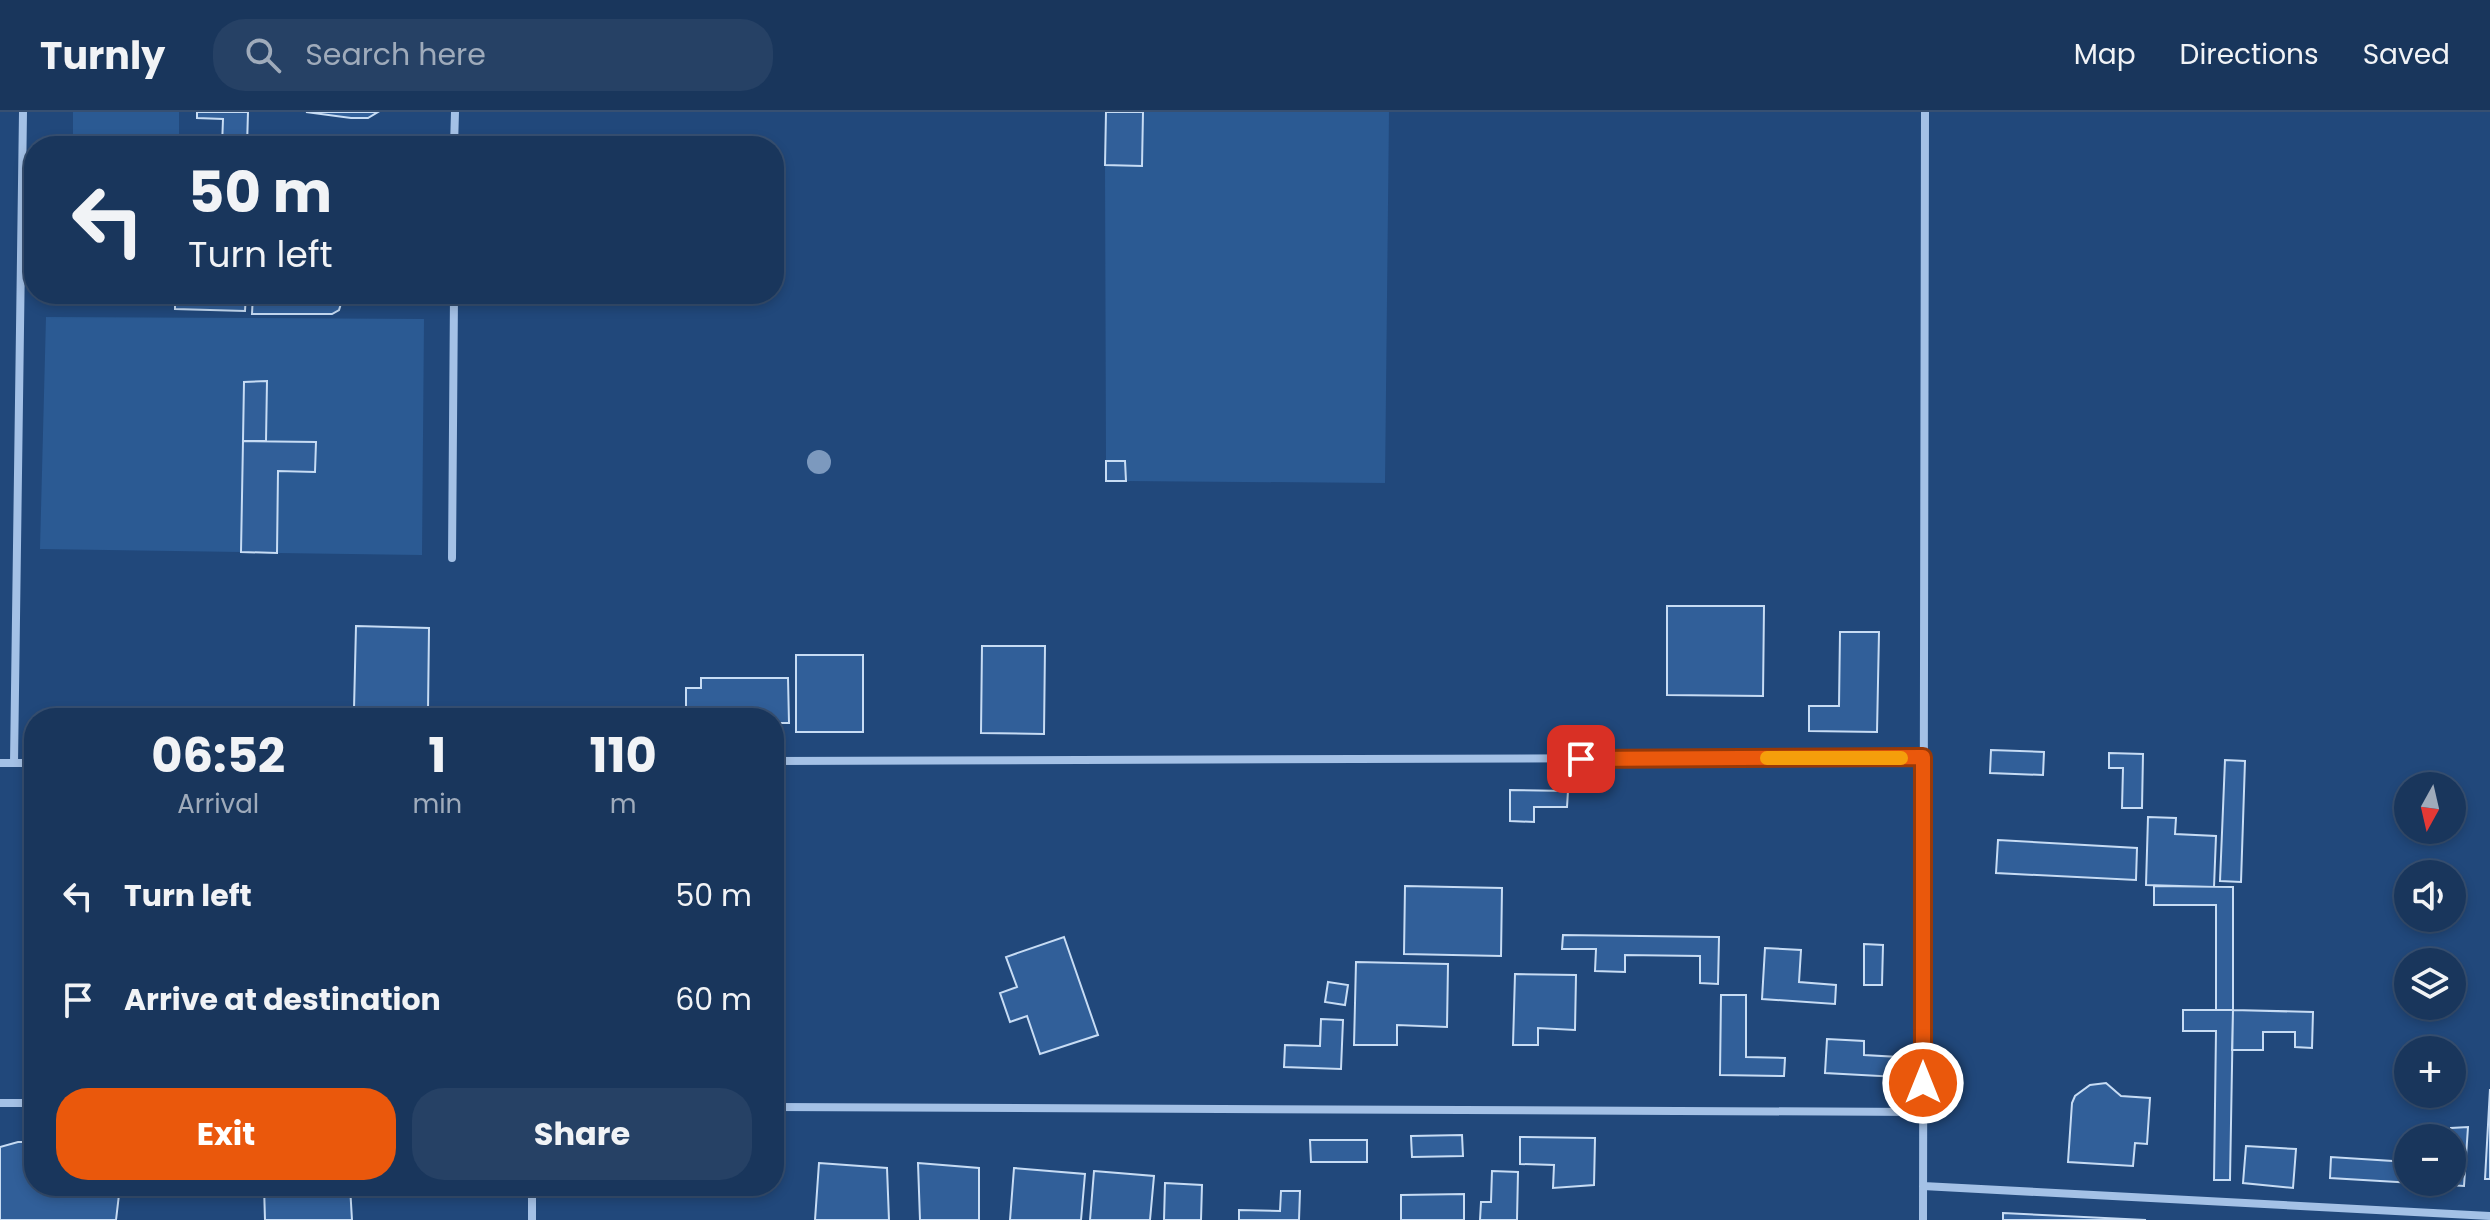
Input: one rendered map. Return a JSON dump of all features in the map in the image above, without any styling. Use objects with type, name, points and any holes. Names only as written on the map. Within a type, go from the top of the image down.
[{"type":"street","points":[[14,763],[23,112]]},
{"type":"street","points":[[454,136],[455,112]]},
{"type":"street","points":[[1923,1220],[1925,112]]},
{"type":"street","points":[[452,558],[454,304]]},
{"type":"street","points":[[784,761],[1923,757]]},
{"type":"street","points":[[0,763],[24,763]]},
{"type":"street","points":[[0,1103],[24,1103]]},
{"type":"street","points":[[784,1107],[1923,1112]]},
{"type":"street","points":[[1923,1186],[2483,1217]]},
{"type":"street","points":[[532,1196],[532,1220]]},
{"type":"shaded area","points":[[73,112],[179,112],[179,136],[73,136]]},
{"type":"shaded area","points":[[1143,112],[1389,112],[1385,483],[1126,481],[1124,461],[1106,461],[1105,165],[1142,166]]},
{"type":"shaded area","points":[[46,317],[424,319],[422,555],[277,553],[278,471],[315,472],[316,442],[266,441],[267,381],[244,382],[241,552],[40,549]]},
{"type":"building","points":[[197,112],[248,112],[247,136],[222,136],[223,119],[197,118]]},
{"type":"building","points":[[306,112],[378,112],[368,118],[351,118]]},
{"type":"building","points":[[1106,112],[1143,112],[1142,166],[1105,165]]},
{"type":"building","points":[[175,304],[245,304],[245,311],[175,309]]},
{"type":"building","points":[[252,304],[341,304],[339,310],[332,314],[252,314]]},
{"type":"building","points":[[267,381],[266,441],[243,441],[244,382]]},
{"type":"building","points":[[243,441],[316,442],[315,472],[278,471],[277,553],[241,552]]},
{"type":"building","points":[[1106,461],[1125,461],[1126,481],[1106,481]]},
{"type":"building","points":[[1667,606],[1764,606],[1763,696],[1667,695]]},
{"type":"building","points":[[356,626],[429,628],[428,708],[354,708]]},
{"type":"building","points":[[1840,632],[1879,632],[1877,732],[1809,731],[1809,706],[1839,706]]},
{"type":"building","points":[[982,646],[1045,646],[1044,734],[981,733]]},
{"type":"building","points":[[796,655],[863,655],[863,732],[796,732]]},
{"type":"building","points":[[701,678],[788,678],[789,723],[784,723],[784,708],[686,708],[686,688],[701,688]]},
{"type":"building","points":[[1991,750],[2044,752],[2043,775],[1990,773]]},
{"type":"building","points":[[2109,753],[2143,754],[2142,808],[2122,808],[2123,768],[2109,768]]},
{"type":"building","points":[[2225,760],[2245,761],[2241,882],[2220,881]]},
{"type":"building","points":[[1510,790],[1568,791],[1567,807],[1534,807],[1534,822],[1510,821]]},
{"type":"building","points":[[2148,817],[2176,818],[2175,834],[2216,836],[2214,887],[2146,885]]},
{"type":"building","points":[[1998,840],[2137,848],[2136,880],[1996,873]]},
{"type":"building","points":[[1405,886],[1502,888],[1501,956],[1404,954]]},
{"type":"building","points":[[2154,886],[2233,887],[2233,1010],[2216,1010],[2216,905],[2154,905]]},
{"type":"building","points":[[1563,935],[1719,937],[1718,984],[1700,983],[1700,956],[1625,955],[1625,972],[1595,971],[1596,949],[1562,949]]},
{"type":"building","points":[[1064,937],[1098,1035],[1040,1054],[1027,1016],[1010,1022],[1000,993],[1017,987],[1006,957]]},
{"type":"building","points":[[1864,944],[1883,945],[1882,985],[1864,985]]},
{"type":"building","points":[[1765,948],[1801,950],[1799,982],[1836,985],[1835,1004],[1762,999]]},
{"type":"building","points":[[1356,962],[1448,964],[1447,1027],[1397,1025],[1397,1045],[1354,1045]]},
{"type":"building","points":[[1515,974],[1576,975],[1575,1030],[1538,1028],[1538,1045],[1513,1045]]},
{"type":"building","points":[[1328,982],[1348,985],[1345,1005],[1325,1002]]},
{"type":"building","points":[[1721,995],[1746,995],[1746,1057],[1785,1058],[1784,1076],[1720,1075]]},
{"type":"building","points":[[2183,1010],[2233,1010],[2230,1180],[2214,1180],[2216,1031],[2183,1031]]},
{"type":"building","points":[[2233,1010],[2313,1012],[2312,1048],[2295,1047],[2295,1032],[2263,1032],[2263,1050],[2232,1050]]},
{"type":"building","points":[[1321,1019],[1343,1020],[1341,1069],[1284,1067],[1285,1045],[1320,1046]]},
{"type":"building","points":[[1827,1039],[1864,1041],[1864,1055],[1899,1057],[1898,1077],[1825,1073]]},
{"type":"building","points":[[2106,1083],[2121,1096],[2150,1098],[2147,1144],[2135,1143],[2133,1166],[2068,1162],[2075,1096],[2090,1085]]},
{"type":"building","points":[[2490,1089],[2490,1179],[2485,1179]]},
{"type":"building","points":[[1462,1135],[1463,1156],[1412,1157],[1411,1136]]},
{"type":"building","points":[[1520,1137],[1595,1138],[1594,1185],[1553,1188],[1554,1165],[1520,1164]]},
{"type":"building","points":[[1310,1140],[1367,1140],[1367,1162],[1311,1162]]},
{"type":"building","points":[[24,1142],[24,1196],[119,1196],[116,1220],[0,1220],[0,1147]]},
{"type":"building","points":[[2246,1146],[2296,1149],[2293,1188],[2243,1183]]},
{"type":"building","points":[[2331,1157],[2394,1161],[2394,1182],[2330,1178]]},
{"type":"building","points":[[819,1163],[887,1168],[889,1220],[815,1220]]},
{"type":"building","points":[[918,1163],[979,1168],[979,1220],[920,1220]]},
{"type":"building","points":[[1014,1168],[1085,1174],[1081,1220],[1010,1220]]},
{"type":"building","points":[[1094,1171],[1154,1176],[1150,1220],[1090,1220]]},
{"type":"building","points":[[1492,1171],[1518,1172],[1517,1220],[1480,1220],[1481,1202],[1491,1202]]},
{"type":"building","points":[[1165,1183],[1202,1185],[1201,1220],[1164,1220]]},
{"type":"building","points":[[1281,1191],[1300,1191],[1299,1220],[1239,1220],[1239,1210],[1280,1211]]},
{"type":"building","points":[[1464,1194],[1464,1220],[1401,1220],[1401,1195]]},
{"type":"building","points":[[264,1196],[351,1196],[352,1220],[265,1220]]},
{"type":"building","points":[[2003,1213],[2146,1220],[2003,1220]]},
{"type":"slow traffic","points":[[1767,758],[1901,758]]},
{"type":"route","points":[[1581,759],[1923,757],[1923,1083]]}]
